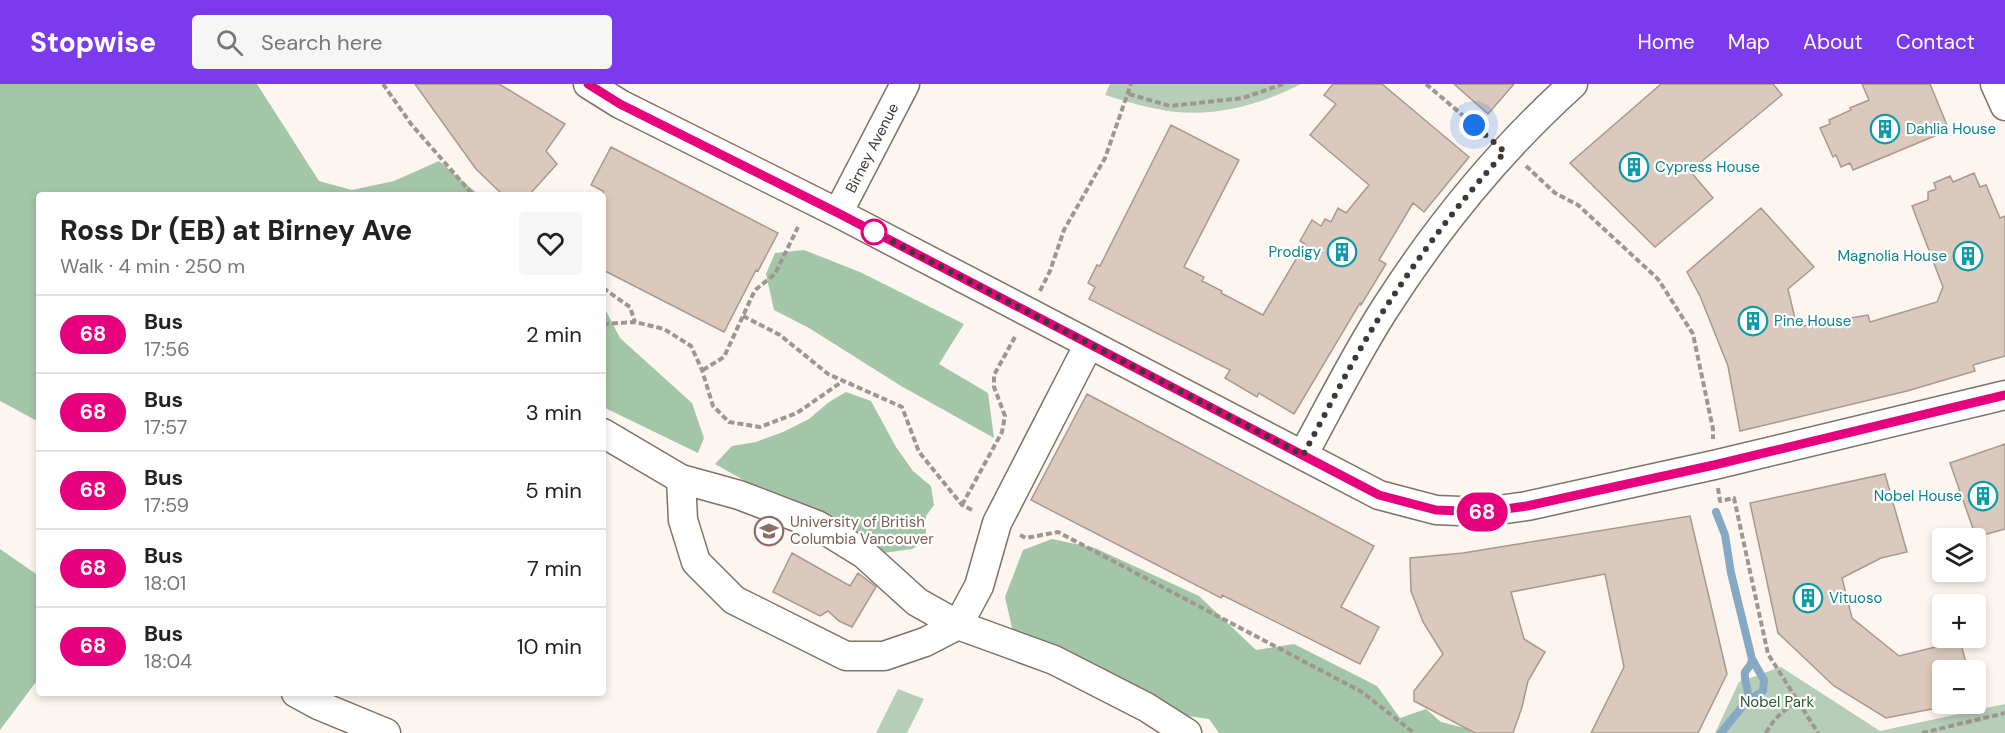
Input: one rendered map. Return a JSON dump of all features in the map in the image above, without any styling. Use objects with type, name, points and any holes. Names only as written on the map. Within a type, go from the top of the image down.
[{"type":"street","points":[[588,84],[620,104],[838,213],[1379,495],[1436,510],[1484,512],[1527,506],[1714,465],[2005,395]]},
{"type":"street","name":"Birney Avenue","points":[[838,213],[905,84]]},
{"type":"street","points":[[1303,455],[1385,308],[1432,241],[1505,152],[1572,84]]},
{"type":"street","points":[[1995,84],[2005,106]]},
{"type":"street","points":[[681,479],[683,520],[696,562],[734,600],[846,657],[884,656],[925,642],[958,625],[979,586],[997,523],[1089,344]]},
{"type":"street","points":[[606,435],[681,479],[739,495],[817,525],[864,554],[917,602],[958,625],[1054,660],[1146,707],[1187,733]]},
{"type":"street","points":[[302,696],[386,733]]},
{"type":"path","points":[[383,84],[411,124],[469,192]]},
{"type":"path","points":[[962,505],[1002,432],[1005,416],[994,387],[994,375],[1050,272],[1064,230],[1105,158],[1131,84]]},
{"type":"path","points":[[1129,94],[1170,106],[1243,98],[1283,84]]},
{"type":"path","points":[[1426,84],[1505,152],[1535,173],[1555,193],[1578,205],[1658,279],[1693,334],[1713,429],[1714,465],[1720,501],[1734,498],[1768,654],[1818,733]]},
{"type":"path","points":[[702,370],[724,357],[755,290],[774,274],[798,227]]},
{"type":"path","points":[[606,290],[630,307],[635,322]]},
{"type":"path","points":[[743,316],[780,335],[828,374],[902,407],[919,452],[962,505],[1026,538],[1058,532],[1362,692],[1414,733]]},
{"type":"path","points":[[606,324],[635,322],[664,329],[691,346],[702,370],[713,406],[729,422],[760,427],[797,413],[844,381]]},
{"type":"path","points":[[1766,733],[1782,711],[1797,702]]},
{"type":"path","points":[[1922,733],[2005,713]]},
{"type":"green space","points":[[0,84],[257,84],[319,181],[352,190],[394,181],[439,161],[475,192],[36,192],[36,420],[0,401]]},
{"type":"green space","points":[[1110,84],[1301,84],[1267,99],[1232,109],[1195,113],[1151,108],[1105,95]]},
{"type":"green space","points":[[804,250],[860,272],[964,324],[939,364],[988,393],[994,438],[901,386],[809,328],[774,310],[766,274],[775,253]]},
{"type":"green space","points":[[606,311],[620,338],[692,403],[704,438],[698,453],[606,408]]},
{"type":"green space","points":[[846,392],[871,401],[896,447],[913,471],[931,486],[934,505],[926,516],[926,541],[912,549],[876,554],[715,464],[732,446],[756,442],[783,432],[809,419],[829,402]]},
{"type":"green space","points":[[1052,539],[1095,548],[1199,596],[1256,650],[1294,644],[1377,686],[1400,718],[1426,709],[1441,722],[1469,729],[1472,733],[1219,733],[1209,719],[1166,713],[1013,632],[1005,597],[1023,550]]},
{"type":"green space","points":[[0,549],[36,574],[36,682],[0,730]]},
{"type":"green space","name":"Nobel Park","points":[[1781,667],[1880,731],[1959,714],[1986,714],[1986,708],[2005,704],[2005,733],[1715,733],[1739,682]]},
{"type":"green space","points":[[898,689],[924,699],[907,733],[876,733]]},
{"type":"building","points":[[415,84],[499,84],[565,124],[546,151],[557,164],[532,192],[500,192],[476,169]]},
{"type":"building","points":[[1333,84],[1382,84],[1469,157],[1424,212],[1413,203],[1379,260],[1386,264],[1294,414],[1259,393],[1257,397],[1225,378],[1230,370],[1089,299],[1095,287],[1088,283],[1097,265],[1100,266],[1171,125],[1239,160],[1184,267],[1204,277],[1202,281],[1222,291],[1221,293],[1263,315],[1305,244],[1300,241],[1312,220],[1321,226],[1325,219],[1331,222],[1338,208],[1346,213],[1369,185],[1310,135],[1336,104],[1324,95]]},
{"type":"building","points":[[1454,84],[1514,84],[1488,114]]},
{"type":"building","name":"Cypress House","points":[[1661,84],[1773,84],[1782,95],[1690,171],[1713,198],[1655,247],[1570,163]]},
{"type":"building","name":"Dahlia House","points":[[1862,84],[1930,84],[1949,130],[1853,170],[1850,163],[1841,167],[1836,155],[1833,157],[1820,128],[1830,124],[1829,120],[1851,110],[1850,108],[1869,100]]},
{"type":"building","points":[[611,147],[778,233],[724,332],[606,272],[606,192],[591,185]]},
{"type":"building","points":[[1974,173],[1980,187],[1986,185],[2000,218],[2005,216],[2005,356],[1973,365],[1975,371],[1907,391],[1740,431],[1728,366],[1700,296],[1687,272],[1761,208],[1814,267],[1788,289],[1797,327],[1868,315],[1870,322],[1937,302],[1943,287],[1912,206],[1928,200],[1928,192],[1936,189],[1934,183],[1950,176],[1953,182]]},
{"type":"building","points":[[1087,394],[1374,546],[1341,607],[1379,627],[1360,664],[1222,595],[1221,598],[1031,500]]},
{"type":"building","name":"Nobel House","points":[[2005,444],[2005,529],[1986,534],[1986,528],[1973,528],[1950,463]]},
{"type":"building","name":"Vituoso","points":[[1885,474],[1907,552],[1881,558],[1842,578],[1852,618],[1899,656],[1932,648],[1962,648],[1965,660],[1932,660],[1932,709],[1886,718],[1834,686],[1778,633],[1750,503]]},
{"type":"building","points":[[1690,516],[1727,674],[1698,733],[1591,733],[1624,667],[1605,574],[1511,592],[1524,639],[1545,652],[1528,681],[1513,733],[1475,733],[1414,701],[1414,691],[1443,654],[1423,622],[1411,591],[1410,558],[1463,553]]},
{"type":"building","points":[[792,553],[850,586],[858,573],[876,587],[852,627],[839,621],[828,611],[820,616],[773,592]]},
{"type":"waterway","points":[[1716,512],[1725,535],[1731,573],[1752,659],[1764,680],[1763,691],[1745,703],[1721,733]]},
{"type":"waterway","points":[[1747,701],[1745,672],[1752,659]]},
{"type":"bus line","name":"68","points":[[588,84],[620,104],[838,213],[1379,495],[1436,510],[1484,512],[1527,506],[1714,465],[2005,395]]},
{"type":"place","name":"Dahlia House","points":[[1885,129]]},
{"type":"place","name":"Cypress House","points":[[1634,167]]},
{"type":"place","name":"Prodigy","points":[[1342,252]]},
{"type":"place","name":"Magnolia House","points":[[1968,256]]},
{"type":"place","name":"Pine House","points":[[1753,321]]},
{"type":"place","name":"Nobel House","points":[[1983,496]]},
{"type":"place","name":"University of British Columbia Vancouver","points":[[769,531]]},
{"type":"place","name":"Vituoso","points":[[1808,598]]},
{"type":"route","points":[[874,232],[1303,455],[1385,308],[1432,241],[1505,152],[1474,125]]}]
